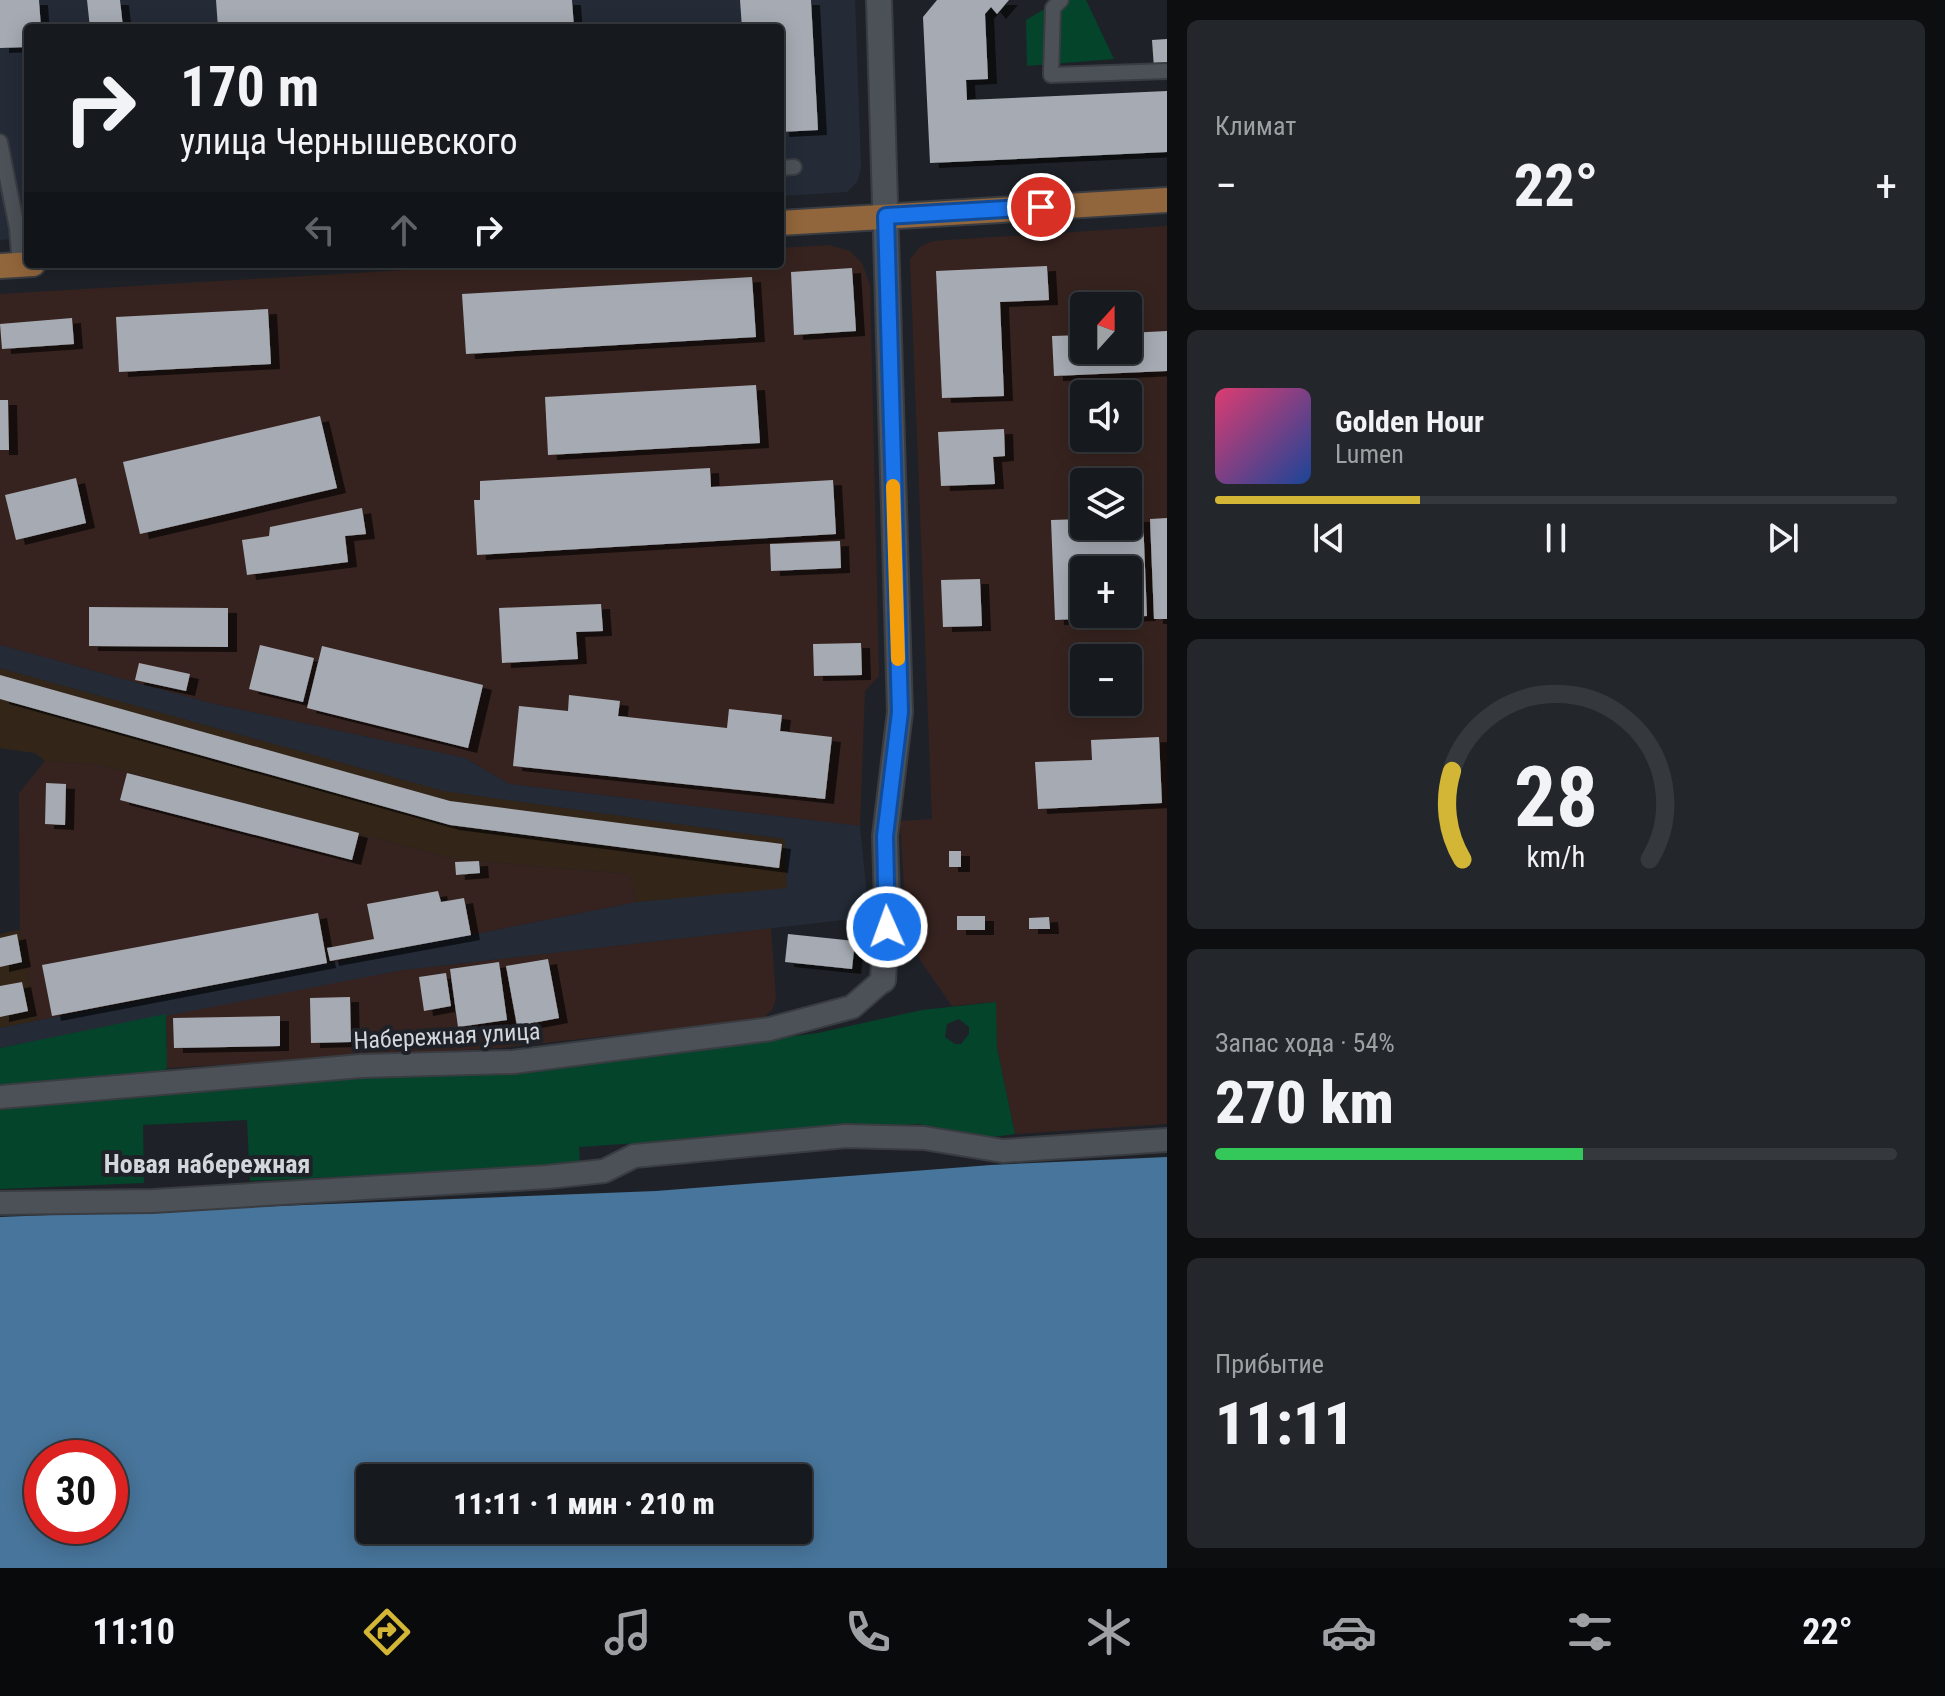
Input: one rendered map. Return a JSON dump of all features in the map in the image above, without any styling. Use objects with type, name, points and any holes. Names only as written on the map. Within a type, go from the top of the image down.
[{"type":"main road","points":[[784,223],[1167,200]]},
{"type":"street","points":[[879,0],[900,712],[885,836],[887,905],[883,980]]},
{"type":"street","name":"Набережная улица","points":[[0,1097],[361,1066],[513,1062],[770,1029],[852,1007],[883,980]]},
{"type":"street","points":[[0,1203],[199,1199],[547,1177],[604,1171],[634,1156],[846,1136],[924,1138],[1003,1151],[1167,1140]]},
{"type":"lane","points":[[1061,0],[1053,8],[1051,75],[1167,71]]},
{"type":"lane","points":[[0,142],[13,206],[17,265]]},
{"type":"lane","points":[[13,206],[24,208]]},
{"type":"shaded area","points":[[0,0],[855,0],[861,168],[857,182],[847,192],[784,196],[784,24],[24,24],[24,238],[0,240]]},
{"type":"shaded area","points":[[1167,226],[1167,1124],[1015,1134],[997,1048],[995,1002],[952,1006],[920,960],[906,914],[900,821],[932,819],[910,259],[921,246],[933,241]]},
{"type":"shaded area","points":[[829,245],[850,251],[862,263],[870,285],[879,676],[865,691],[860,826],[509,784],[465,758],[210,703],[0,645],[0,294],[438,268],[784,268],[784,248]]},
{"type":"shaded area","points":[[0,645],[210,703],[465,758],[509,784],[860,826],[869,917],[403,970],[0,1048],[0,1028],[637,902],[787,888],[785,839],[444,791],[0,668]]},
{"type":"shaded area","points":[[0,668],[444,791],[785,839],[787,889],[637,902],[629,874],[455,859],[97,764],[45,761],[35,753],[0,748]]},
{"type":"shaded area","points":[[45,761],[97,764],[455,859],[629,874],[637,902],[36,1021],[20,930],[19,793]]},
{"type":"shaded area","points":[[771,928],[776,999],[772,1010],[762,1019],[500,1048],[167,1068],[166,1014],[403,970]]},
{"type":"shaded area","points":[[20,930],[36,1021],[0,1028],[0,934]]},
{"type":"green space","points":[[1060,0],[1086,0],[1114,59],[1027,66],[1026,20]]},
{"type":"green space","points":[[996,1002],[997,1048],[1015,1134],[993,1137],[918,1124],[579,1147],[580,1165],[250,1181],[247,1120],[143,1125],[144,1183],[0,1189],[0,1106],[352,1078],[520,1071],[818,1033],[922,1010]],"holes":[[[959,1019],[969,1027],[969,1034],[961,1044],[955,1044],[945,1037],[947,1024]]]},
{"type":"green space","points":[[166,1014],[167,1068],[161,1073],[0,1085],[0,1048]]},
{"type":"water","points":[[1167,1157],[1167,1568],[0,1568],[0,1217],[656,1191],[991,1165]]},
{"type":"building","points":[[0,0],[39,0],[41,24],[24,24],[24,47],[0,48]]},
{"type":"building","points":[[87,0],[120,0],[123,24],[90,24]]},
{"type":"building","points":[[216,0],[572,0],[574,24],[218,24]]},
{"type":"building","points":[[740,0],[811,0],[818,130],[784,132],[784,24],[742,24]]},
{"type":"building","points":[[937,0],[1009,0],[997,14],[991,7],[985,14],[988,79],[966,80],[967,100],[1167,91],[1167,152],[930,163],[923,17]]},
{"type":"building","points":[[1167,39],[1167,67],[1154,68],[1152,40]]},
{"type":"building","points":[[1047,266],[1049,300],[1000,302],[1004,396],[942,398],[936,271]]},
{"type":"building","points":[[852,268],[856,331],[794,335],[791,272]]},
{"type":"building","points":[[752,277],[756,337],[466,354],[462,294]]},
{"type":"building","points":[[268,309],[271,364],[119,372],[116,317]]},
{"type":"building","points":[[72,318],[74,344],[2,349],[0,324]]},
{"type":"building","points":[[1167,331],[1167,371],[1054,376],[1052,336],[1070,335],[1070,364],[1142,364],[1142,332]]},
{"type":"building","points":[[756,385],[760,443],[548,455],[545,397]]},
{"type":"building","points":[[0,400],[8,400],[9,450],[0,450]]},
{"type":"building","points":[[320,416],[337,488],[140,534],[123,462]]},
{"type":"building","points":[[1004,429],[1005,456],[993,457],[995,484],[941,486],[938,432]]},
{"type":"building","points":[[710,468],[711,487],[833,480],[836,534],[477,555],[474,500],[480,500],[480,481]]},
{"type":"building","points":[[76,478],[86,523],[16,540],[5,495]]},
{"type":"building","points":[[362,508],[366,534],[345,536],[348,562],[247,575],[242,540],[269,536],[270,527]]},
{"type":"building","points":[[1143,517],[1147,616],[1142,616],[1142,556],[1070,556],[1070,619],[1055,620],[1051,520],[1070,519],[1070,540],[1142,540]]},
{"type":"building","points":[[1167,518],[1167,619],[1154,619],[1150,519]]},
{"type":"building","points":[[840,541],[841,568],[771,571],[770,544]]},
{"type":"building","points":[[980,579],[982,626],[943,627],[941,580]]},
{"type":"building","points":[[601,604],[603,631],[576,632],[578,659],[502,663],[499,608]]},
{"type":"building","points":[[89,607],[228,608],[228,647],[89,646]]},
{"type":"building","points":[[861,643],[862,675],[814,676],[813,644]]},
{"type":"building","points":[[260,645],[314,658],[303,702],[249,689]]},
{"type":"building","points":[[322,646],[483,685],[468,748],[307,708]]},
{"type":"building","points":[[139,663],[190,674],[186,691],[135,680]]},
{"type":"building","points":[[0,675],[450,801],[782,844],[779,868],[450,825],[0,699]]},
{"type":"building","points":[[569,695],[620,701],[618,716],[727,728],[729,709],[782,715],[780,731],[832,737],[825,799],[513,766],[519,706],[568,711]]},
{"type":"building","points":[[1159,737],[1162,803],[1038,809],[1035,762],[1092,760],[1091,740]]},
{"type":"building","points":[[127,773],[359,833],[352,860],[120,800]]},
{"type":"building","points":[[46,783],[66,784],[65,825],[45,824]]},
{"type":"building","points":[[949,851],[961,851],[961,867],[949,867]]},
{"type":"building","points":[[479,861],[480,873],[456,875],[455,862]]},
{"type":"building","points":[[438,891],[441,902],[464,898],[471,935],[330,961],[327,948],[374,939],[367,904]]},
{"type":"building","points":[[318,913],[327,963],[52,1016],[42,965]]},
{"type":"building","points":[[957,916],[985,916],[985,930],[957,930]]},
{"type":"building","points":[[1049,917],[1050,929],[1029,929],[1029,918]]},
{"type":"building","points":[[17,934],[22,962],[0,967],[0,938]]},
{"type":"building","points":[[788,934],[855,941],[852,969],[785,962]]},
{"type":"building","points":[[548,959],[559,1018],[517,1026],[506,966]]},
{"type":"building","points":[[499,962],[507,1020],[458,1027],[450,969]]},
{"type":"building","points":[[446,973],[451,1006],[424,1011],[419,977]]},
{"type":"building","points":[[22,982],[28,1011],[0,1017],[0,986]]},
{"type":"building","points":[[350,997],[351,1042],[311,1043],[310,998]]},
{"type":"building","points":[[280,1016],[280,1046],[174,1048],[173,1018]]},
{"type":"slow traffic","points":[[893,486],[898,659]]},
{"type":"district","name":"Новая набережная","points":[[207,1164]]},
{"type":"route","points":[[887,927],[885,836],[900,712],[886,216],[1041,207]]}]
